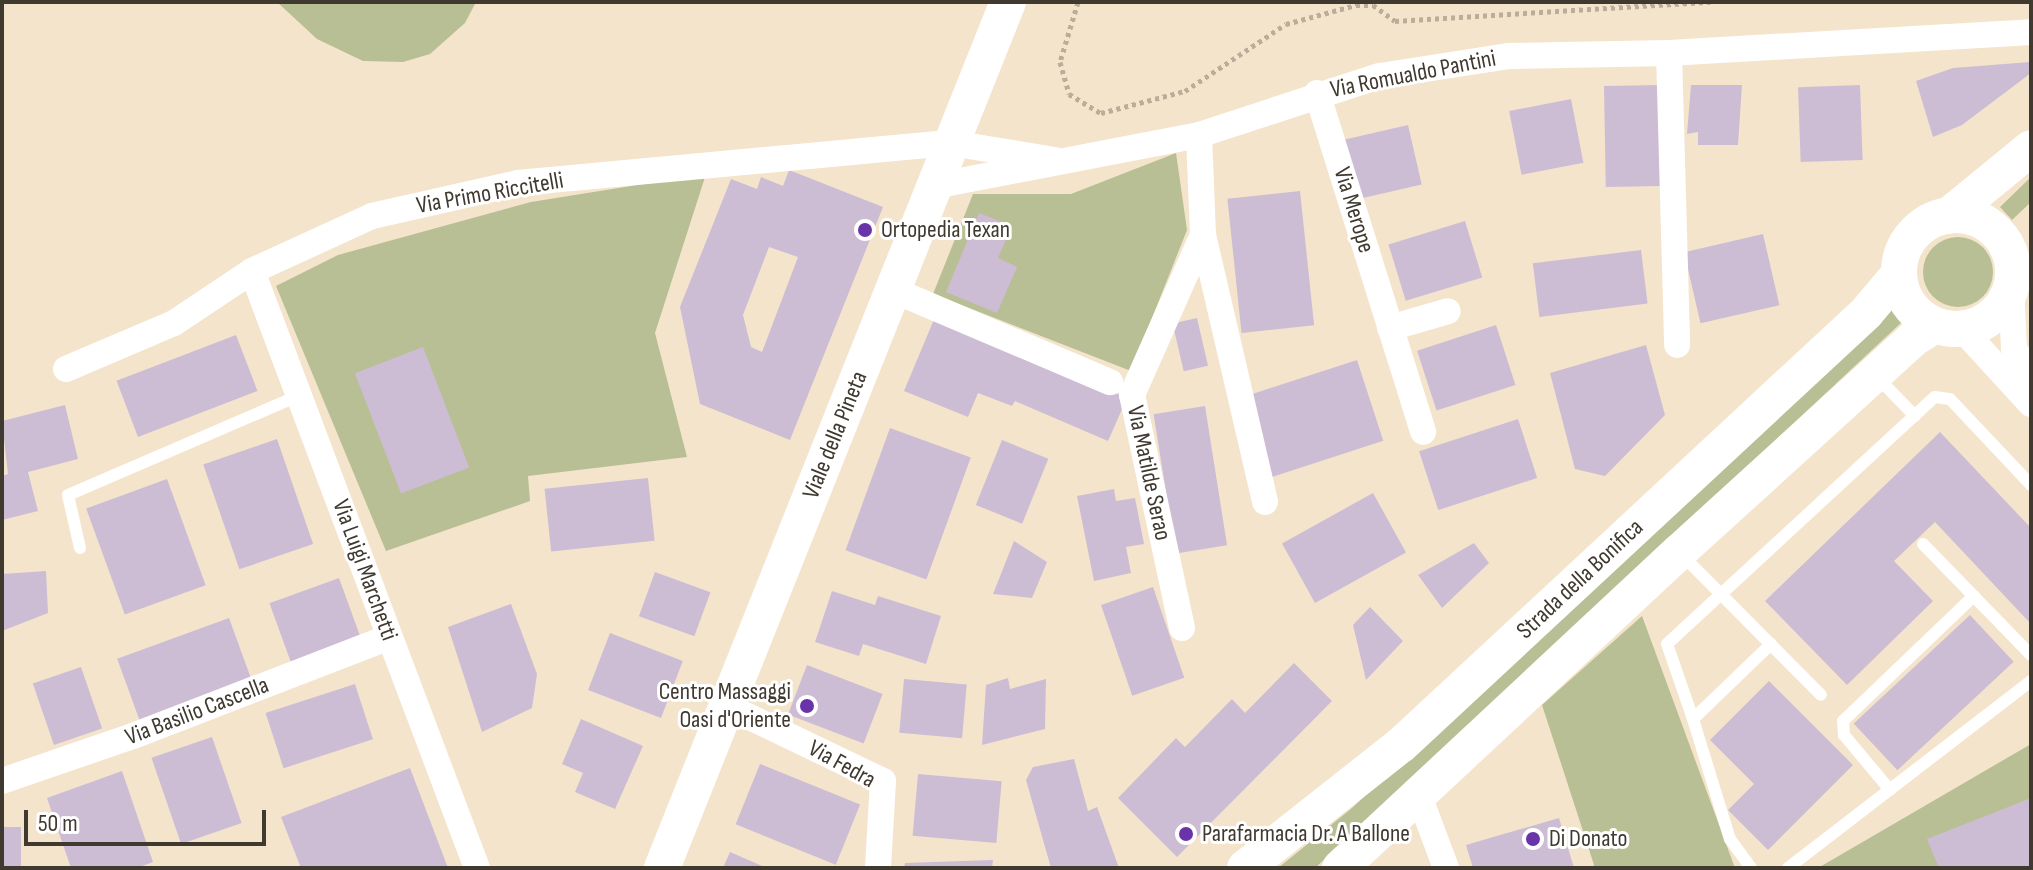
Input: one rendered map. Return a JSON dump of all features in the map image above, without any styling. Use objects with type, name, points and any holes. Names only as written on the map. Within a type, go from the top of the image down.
[{"type":"main road","name":"Viale della Pineta","points":[[662,868],[1008,2]]},
{"type":"main road","points":[[2031,148],[1948,216],[1913,236],[1899,274],[1906,299],[1949,327],[1993,316],[2031,236]]},
{"type":"main road","points":[[1948,216],[1988,224],[2006,244],[2012,279]]},
{"type":"main road","name":"Strada della Bonifica","points":[[1245,868],[1401,745],[1866,313],[1899,274]]},
{"type":"main road","name":"Strada della Bonifica","points":[[1349,864],[1679,552],[1874,375],[1949,327]]},
{"type":"street","name":"Via Romualdo Pantini","points":[[934,186],[1072,163],[1199,135],[1317,93],[1380,76],[1509,56],[1669,53],[2031,32]]},
{"type":"street","points":[[1669,53],[1677,345]]},
{"type":"street","name":"Via Merope","points":[[1317,93],[1423,432]]},
{"type":"street","name":"Via Matilde Serao","points":[[1199,135],[1203,235],[1265,502]]},
{"type":"street","name":"Via Romualdo Pantini","points":[[951,143],[1072,163]]},
{"type":"street","name":"Via Primo Riccitelli","points":[[66,369],[174,323],[252,271],[372,216],[518,183],[951,143]]},
{"type":"street","name":"Via Matilde Serao","points":[[1182,628],[1132,395],[1203,235]]},
{"type":"street","name":"Via Luigi Marchetti","points":[[252,271],[477,868]]},
{"type":"street","points":[[2012,279],[2014,348],[2031,379]]},
{"type":"street","points":[[893,290],[1110,382]]},
{"type":"street","points":[[1390,328],[1448,311]]},
{"type":"street","points":[[1949,327],[2031,404]]},
{"type":"street","name":"Via Basilio Cascella","points":[[2,781],[389,637]]},
{"type":"street","name":"Via Fedra","points":[[727,706],[883,781],[878,868]]},
{"type":"street","points":[[1419,796],[1446,868]]},
{"type":"lane","points":[[1874,375],[1915,416]]},
{"type":"lane","points":[[80,548],[68,495],[300,395]]},
{"type":"lane","points":[[1751,868],[1730,839],[1667,644],[1935,397],[1950,399],[2031,485]]},
{"type":"lane","points":[[1923,544],[2031,655]]},
{"type":"lane","name":"Strada della Bonifica","points":[[1679,552],[1821,695]]},
{"type":"lane","points":[[1890,790],[1844,735],[1843,721],[1974,596]]},
{"type":"lane","points":[[1693,719],[1771,644]]},
{"type":"lane","points":[[1788,868],[2031,681]]},
{"type":"path","points":[[1078,2],[1060,62],[1069,94],[1101,113],[1185,91],[1286,24],[1356,5],[1373,5],[1395,21],[1710,2]]},
{"type":"green space","points":[[277,2],[476,2],[465,23],[430,54],[403,62],[363,61],[317,39]]},
{"type":"green space","points":[[1176,153],[1187,230],[1131,371],[933,294],[973,194],[1071,194]]},
{"type":"green space","points":[[706,174],[655,333],[687,457],[528,476],[530,501],[386,551],[276,286],[338,255],[531,202]]},
{"type":"green space","points":[[2031,177],[2031,202],[2012,220],[2000,207]]},
{"type":"green space","points":[[1958,237],[1983,247],[1993,272],[1983,297],[1958,307],[1933,297],[1923,272],[1933,247]]},
{"type":"green space","points":[[1889,306],[1903,321],[1432,761],[1315,868],[1278,868],[1352,808]]},
{"type":"green space","points":[[1642,616],[1735,868],[1595,868],[1542,705]]},
{"type":"green space","points":[[2031,744],[2031,868],[1818,868]]},
{"type":"building","points":[[2030,62],[2031,73],[1962,125],[1933,137],[1916,81],[1953,68]]},
{"type":"building","points":[[1660,85],[1662,186],[1606,187],[1604,86]]},
{"type":"building","points":[[1691,85],[1742,85],[1738,145],[1698,145],[1698,132],[1687,134]]},
{"type":"building","points":[[1860,85],[1863,160],[1801,162],[1798,87]]},
{"type":"building","points":[[1571,99],[1583,163],[1522,175],[1509,111]]},
{"type":"building","points":[[1408,125],[1422,184],[1356,200],[1343,140]]},
{"type":"building","points":[[789,170],[883,207],[790,440],[700,404],[680,307],[731,179],[757,189],[761,177],[783,186]],"holes":[[[769,247],[798,257],[762,352],[751,347],[743,315]]]},
{"type":"building","points":[[1300,191],[1314,325],[1242,333],[1227,199]]},
{"type":"building","points":[[979,213],[1012,226],[998,258],[1017,267],[997,313],[946,292]]},
{"type":"building","points":[[1465,221],[1482,277],[1406,301],[1388,244]]},
{"type":"building","points":[[1763,234],[1779,305],[1700,323],[1684,252]]},
{"type":"building","points":[[1641,250],[1648,304],[1539,317],[1533,263]]},
{"type":"building","points":[[935,317],[1127,398],[1108,441],[1015,401],[1012,406],[978,393],[968,417],[904,391]]},
{"type":"building","points":[[1197,318],[1208,366],[1184,371],[1173,324]]},
{"type":"building","points":[[1496,325],[1515,385],[1437,411],[1417,351]]},
{"type":"building","points":[[236,335],[258,391],[138,437],[117,381]]},
{"type":"building","points":[[1646,345],[1665,415],[1605,476],[1575,469],[1550,373]]},
{"type":"building","points":[[423,347],[469,467],[401,494],[355,373]]},
{"type":"building","points":[[1357,360],[1383,441],[1272,477],[1246,396]]},
{"type":"building","points":[[65,405],[78,459],[28,472],[38,511],[2,520],[2,476],[8,474],[2,421]]},
{"type":"building","points":[[1205,406],[1227,545],[1176,553],[1154,414]]},
{"type":"building","points":[[1518,419],[1537,478],[1438,510],[1419,451]]},
{"type":"building","points":[[890,428],[971,457],[926,580],[846,550]]},
{"type":"building","points":[[1940,432],[2031,528],[2031,624],[1935,522],[1894,561],[1933,601],[1847,685],[1765,601]]},
{"type":"building","points":[[277,439],[313,544],[239,569],[203,464]]},
{"type":"building","points":[[1002,440],[1048,459],[1022,524],[976,505]]},
{"type":"building","points":[[648,478],[655,541],[551,552],[545,489]]},
{"type":"building","points":[[167,479],[206,585],[125,615],[86,508]]},
{"type":"building","points":[[1114,489],[1116,501],[1135,498],[1144,544],[1126,547],[1131,573],[1094,581],[1077,496]]},
{"type":"building","points":[[1373,493],[1406,552],[1315,603],[1282,543]]},
{"type":"building","points":[[1014,541],[1047,562],[1032,598],[993,594]]},
{"type":"building","points":[[1474,543],[1489,563],[1442,608],[1418,575]]},
{"type":"building","points":[[46,571],[48,613],[2,631],[2,574]]},
{"type":"building","points":[[655,572],[710,592],[694,636],[639,616]]},
{"type":"building","points":[[339,578],[361,637],[291,663],[269,603]]},
{"type":"building","points":[[1153,587],[1184,678],[1132,696],[1101,605]]},
{"type":"building","points":[[832,591],[875,605],[878,596],[941,616],[926,664],[863,644],[859,656],[815,642]]},
{"type":"building","points":[[511,604],[537,674],[532,708],[482,732],[448,627]]},
{"type":"building","points":[[1370,607],[1403,641],[1366,680],[1353,625]]},
{"type":"building","points":[[1970,615],[2014,662],[1897,770],[1854,723]]},
{"type":"building","points":[[229,618],[251,679],[139,720],[117,659]]},
{"type":"building","points":[[610,633],[683,661],[661,718],[588,690]]},
{"type":"building","points":[[1294,663],[1332,701],[1177,857],[1118,798],[1176,738],[1185,747],[1232,699],[1245,713]]},
{"type":"building","points":[[807,665],[883,694],[864,744],[788,714]]},
{"type":"building","points":[[81,667],[102,728],[54,745],[33,684]]},
{"type":"building","points":[[1008,678],[1010,689],[1046,679],[1045,729],[982,745],[986,685]]},
{"type":"building","points":[[904,679],[967,684],[962,738],[899,733]]},
{"type":"building","points":[[1769,681],[1853,765],[1768,850],[1728,810],[1754,784],[1710,740]]},
{"type":"building","points":[[355,684],[373,739],[284,768],[266,713]]},
{"type":"building","points":[[581,719],[643,746],[615,809],[575,792],[583,773],[562,764]]},
{"type":"building","points":[[212,737],[242,823],[181,844],[151,758]]},
{"type":"building","points":[[1074,759],[1088,811],[1097,807],[1119,868],[1051,868],[1026,780],[1033,767]]},
{"type":"building","points":[[760,764],[860,804],[836,865],[736,824]]},
{"type":"building","points":[[410,768],[448,868],[301,868],[281,817]]},
{"type":"building","points":[[122,771],[153,862],[137,868],[71,868],[47,798]]},
{"type":"building","points":[[918,774],[1002,781],[996,843],[913,836]]},
{"type":"building","points":[[2031,798],[2031,868],[1939,868],[1927,839]]},
{"type":"building","points":[[1559,818],[1574,868],[1473,868],[1466,845]]},
{"type":"building","points":[[2,827],[21,827],[21,868],[2,868]]},
{"type":"building","points":[[730,852],[767,868],[723,868]]},
{"type":"building","points":[[993,860],[992,868],[904,868],[905,863]]},
{"type":"place","name":"Ortopedia Texan","points":[[865,230]]},
{"type":"place","name":"Centro Massaggi Oasi d'Oriente","points":[[807,706]]},
{"type":"place","name":"Parafarmacia Dr. A Ballone","points":[[1186,834]]},
{"type":"place","name":"Di Donato","points":[[1533,839]]}]
